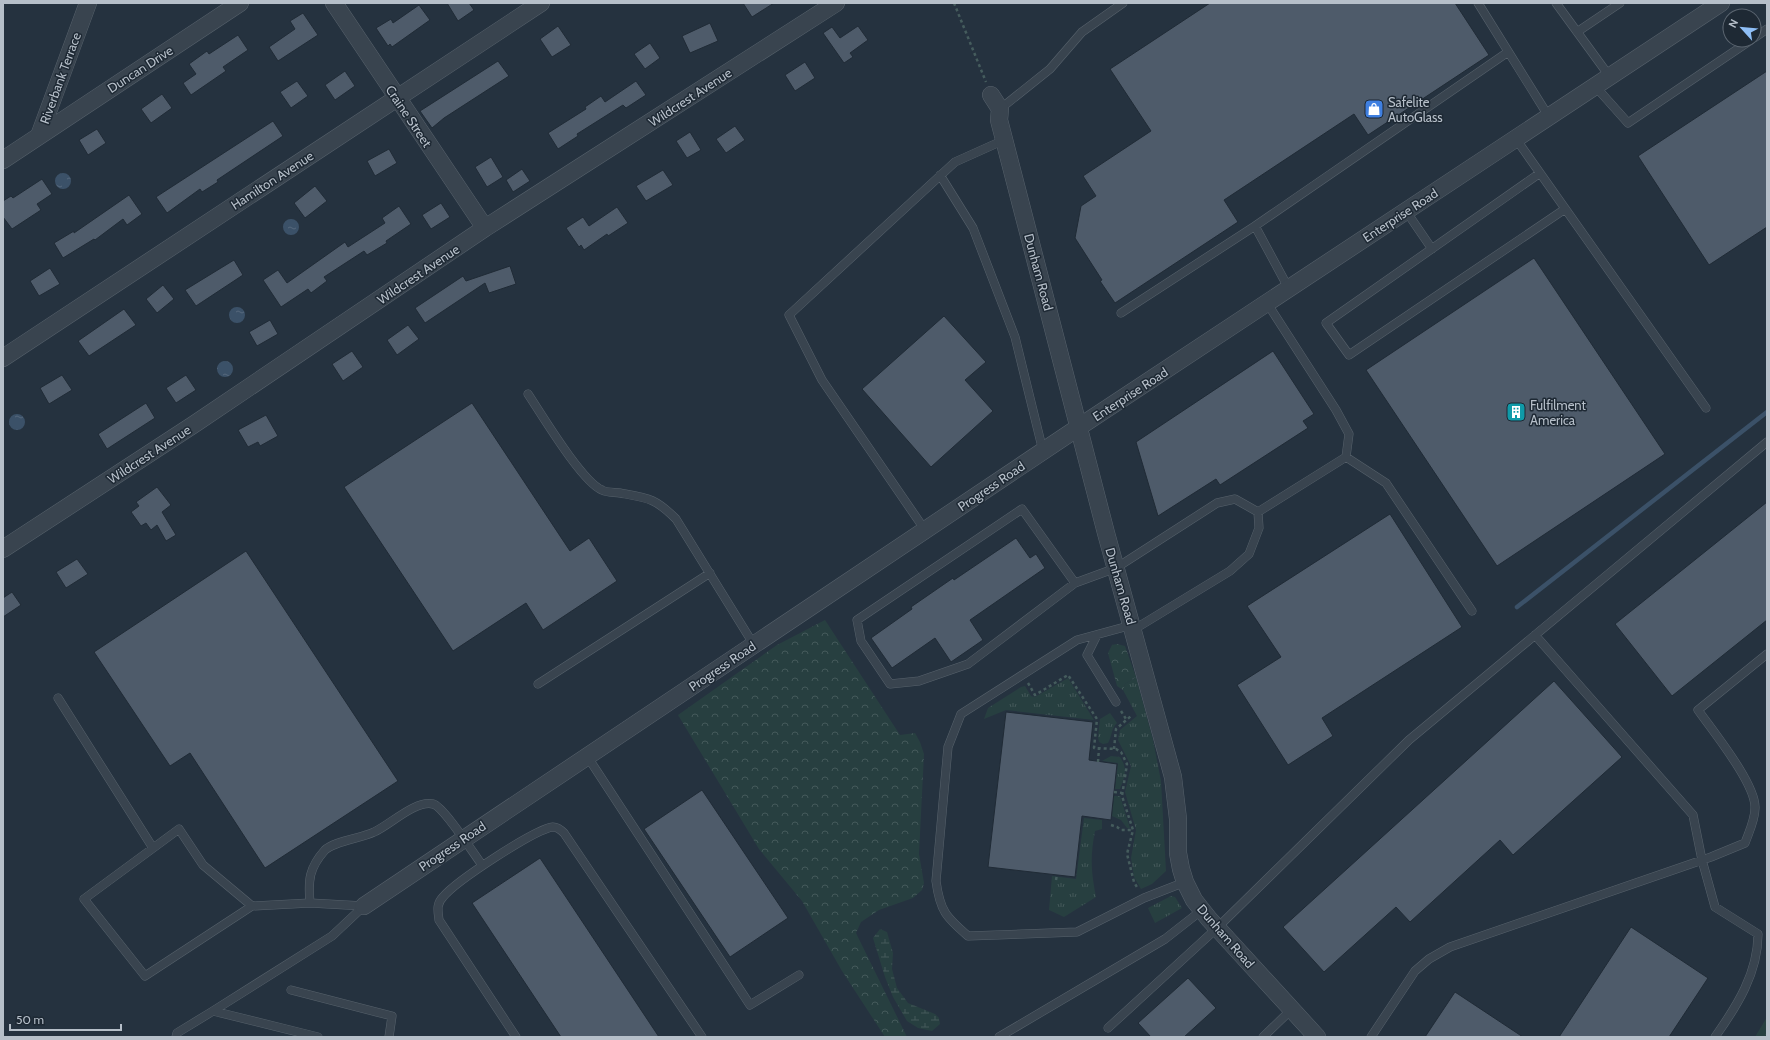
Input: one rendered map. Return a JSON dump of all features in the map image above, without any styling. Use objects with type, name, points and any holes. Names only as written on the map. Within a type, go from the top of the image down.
[{"type":"street","name":"Riverbank Terrace","points":[[3,160],[39,136],[88,3]]},
{"type":"street","name":"Duncan Drive","points":[[39,136],[240,3]]},
{"type":"street","name":"Craine Street","points":[[334,3],[485,228]]},
{"type":"street","name":"Hamilton Avenue","points":[[3,358],[541,3]]},
{"type":"street","name":"Wildcrest Avenue","points":[[3,549],[193,425],[485,228],[836,3]]},
{"type":"street","name":"Enterprise Road","points":[[1079,427],[1721,3]]},
{"type":"street","name":"Dunham Road","points":[[996,102],[1004,140],[1079,427],[1173,777],[1178,819],[1178,853],[1185,882],[1194,900],[1217,928],[1317,1037]]},
{"type":"street","name":"Progress Road","points":[[364,906],[1079,427]]},
{"type":"lane","points":[[996,102],[1050,69],[1082,32],[1122,3]]},
{"type":"lane","points":[[1478,3],[1549,117]]},
{"type":"lane","points":[[1556,3],[1610,77]]},
{"type":"lane","points":[[1577,32],[1620,3]]},
{"type":"lane","points":[[1595,86],[1628,123],[1739,48]]},
{"type":"lane","points":[[1121,313],[1255,226],[1508,52]]},
{"type":"lane","points":[[1516,139],[1706,408]]},
{"type":"lane","points":[[926,530],[822,380],[789,316],[955,162],[1004,140]]},
{"type":"lane","points":[[1540,173],[1326,323],[1349,355],[1565,209]]},
{"type":"lane","points":[[940,175],[973,228],[1015,337],[1044,451]]},
{"type":"lane","points":[[1406,212],[1432,249]]},
{"type":"lane","points":[[1255,226],[1289,289]]},
{"type":"lane","points":[[1267,303],[1336,410],[1349,434],[1346,457]]},
{"type":"lane","points":[[528,394],[582,473],[602,490],[645,497],[662,505],[676,519],[754,645]]},
{"type":"lane","points":[[1108,1028],[1217,928],[1409,740],[1767,442]]},
{"type":"lane","points":[[1258,512],[1346,457]]},
{"type":"lane","points":[[1346,457],[1386,483],[1472,611]]},
{"type":"lane","points":[[1075,583],[1022,509],[857,620],[860,642],[890,684],[919,681],[968,664],[1075,583],[1116,568],[1218,503],[1235,500],[1258,512]]},
{"type":"lane","points":[[1185,882],[1144,898],[1077,932],[968,936],[952,922],[942,909],[936,882],[948,746],[961,714],[1077,640],[1132,627],[1230,571],[1249,554],[1259,528],[1258,512]]},
{"type":"lane","points":[[538,684],[710,573]]},
{"type":"lane","points":[[1097,635],[1088,655],[1116,702]]},
{"type":"lane","points":[[1535,636],[1693,815],[1702,860],[1715,907],[1758,934],[1758,951],[1751,976],[1734,1011],[1715,1037]]},
{"type":"lane","points":[[1371,1037],[1404,984],[1415,970],[1429,959],[1450,947],[1702,860],[1745,843],[1752,825],[1755,807],[1753,793],[1698,710],[1767,654]]},
{"type":"lane","points":[[58,698],[153,848]]},
{"type":"lane","points":[[587,756],[750,1005],[799,975]]},
{"type":"lane","points":[[310,903],[308,881],[315,864],[327,849],[374,832],[422,804],[434,804],[443,811],[482,865]]},
{"type":"lane","points":[[516,1037],[439,920],[437,907],[443,897],[482,865],[540,832],[553,827],[559,828],[564,833],[702,1037]]},
{"type":"lane","points":[[252,906],[203,865],[179,829],[84,899],[145,976],[252,906],[310,903],[364,906]]},
{"type":"lane","points":[[176,1037],[177,1033],[332,936],[364,906]]},
{"type":"lane","points":[[999,1037],[1165,939],[1202,910]]},
{"type":"lane","points":[[291,990],[392,1016],[389,1037]]},
{"type":"lane","points":[[1269,1035],[1292,1009]]},
{"type":"lane","points":[[213,1011],[318,1037]]},
{"type":"path","points":[[954,3],[996,102]]},
{"type":"path","points":[[1029,685],[1035,695],[1068,675],[1097,718],[1094,748],[1114,749],[1121,752],[1127,764],[1122,793],[1133,830],[1127,854],[1134,882],[1144,898]]},
{"type":"path","points":[[1114,749],[1116,729],[1131,716]]},
{"type":"path","points":[[1098,762],[1099,748]]},
{"type":"path","points":[[1114,792],[1122,793]]},
{"type":"path","points":[[1111,825],[1121,830],[1133,830]]},
{"type":"path","points":[[1056,880],[1057,875]]},
{"type":"green space","points":[[825,620],[900,735],[915,733],[924,754],[919,854],[924,883],[922,890],[913,898],[879,910],[861,922],[856,933],[907,1037],[885,1037],[842,971],[802,901],[759,849],[678,715],[777,645]]},
{"type":"green space","points":[[1117,644],[1125,646],[1136,677],[1125,684],[1123,690],[1117,686],[1108,653],[1112,645]]},
{"type":"green space","points":[[1136,677],[1153,740],[1161,781],[1166,871],[1152,884],[1141,889],[1134,877],[1131,858],[1136,830],[1125,792],[1131,766],[1118,740],[1120,730],[1137,716],[1123,690],[1125,684]]},
{"type":"green space","points":[[1068,678],[1094,720],[1006,710],[984,719],[988,708],[1021,687],[1025,686],[1031,696],[1035,697]]},
{"type":"green space","points":[[1110,713],[1117,723],[1108,743],[1103,744],[1099,742],[1098,737],[1100,719]]},
{"type":"green space","points":[[1111,756],[1120,757],[1123,761],[1125,773],[1120,789],[1115,789],[1118,763],[1102,761]]},
{"type":"green space","points":[[1114,796],[1120,796],[1130,828],[1127,828],[1121,820],[1112,816]]},
{"type":"green space","points":[[1084,818],[1102,820],[1102,829],[1095,831],[1092,849],[1092,872],[1096,897],[1064,917],[1049,910],[1052,876],[1076,879]]},
{"type":"green space","points":[[1171,896],[1175,897],[1182,908],[1155,923],[1148,908]]},
{"type":"green space","points":[[880,929],[887,932],[893,953],[892,969],[897,988],[908,1003],[935,1014],[939,1018],[940,1024],[932,1031],[918,1028],[907,1021],[893,997],[873,938]]},
{"type":"green space","points":[[1767,1017],[1767,1037],[1755,1037]]},
{"type":"water","points":[[63,173],[69,175],[71,181],[69,187],[63,189],[57,187],[55,181],[57,175]]},
{"type":"water","points":[[291,219],[297,221],[299,227],[297,233],[291,235],[285,233],[283,227],[285,221]]},
{"type":"water","points":[[237,307],[243,309],[245,315],[243,321],[237,323],[231,321],[229,315],[231,309]]},
{"type":"water","points":[[225,361],[231,363],[233,369],[231,375],[225,377],[219,375],[217,369],[219,363]]},
{"type":"water","points":[[17,414],[23,416],[25,422],[23,428],[17,430],[11,428],[9,422],[11,416]]},
{"type":"building","points":[[447,3],[469,3],[474,10],[458,21]]},
{"type":"building","points":[[743,3],[774,3],[752,17]]},
{"type":"building","points":[[1210,3],[1455,3],[1489,55],[1368,135],[1354,114],[1224,200],[1238,222],[1115,303],[1100,281],[1102,280],[1075,238],[1081,206],[1096,196],[1083,176],[1151,131],[1110,69]]},
{"type":"building","points":[[419,5],[430,20],[392,47],[390,44],[388,46],[376,28],[391,19],[393,23]]},
{"type":"building","points":[[303,13],[318,35],[278,61],[269,47],[295,29],[290,21]]},
{"type":"building","points":[[710,23],[718,41],[690,53],[682,36]]},
{"type":"building","points":[[558,26],[571,45],[552,57],[540,39]]},
{"type":"building","points":[[858,26],[868,40],[850,53],[853,57],[844,63],[823,33],[832,27],[840,38]]},
{"type":"building","points":[[238,35],[248,50],[223,67],[226,71],[191,95],[183,83],[196,74],[189,64],[207,51],[209,54]]},
{"type":"building","points":[[650,43],[660,58],[645,69],[634,54]]},
{"type":"building","points":[[498,61],[509,76],[444,118],[432,128],[420,111]]},
{"type":"building","points":[[805,62],[815,78],[795,91],[785,75]]},
{"type":"building","points":[[345,71],[355,86],[335,100],[325,85]]},
{"type":"building","points":[[1767,71],[1767,227],[1709,265],[1638,156]]},
{"type":"building","points":[[297,81],[308,96],[291,108],[280,92]]},
{"type":"building","points":[[636,81],[646,95],[626,108],[623,105],[577,134],[578,136],[558,149],[548,133],[586,109],[585,107],[601,96],[605,102]]},
{"type":"building","points":[[162,94],[172,108],[151,123],[141,109]]},
{"type":"building","points":[[273,121],[283,136],[217,180],[218,182],[202,192],[200,189],[167,213],[156,197]]},
{"type":"building","points":[[735,126],[745,140],[726,153],[716,139]]},
{"type":"building","points":[[97,129],[106,143],[88,155],[79,140]]},
{"type":"building","points":[[690,132],[701,150],[687,158],[676,141]]},
{"type":"building","points":[[389,149],[397,163],[375,176],[367,161]]},
{"type":"building","points":[[491,157],[503,177],[487,187],[475,167]]},
{"type":"building","points":[[522,169],[530,181],[513,192],[506,180]]},
{"type":"building","points":[[663,170],[673,185],[646,201],[636,186]]},
{"type":"building","points":[[42,179],[52,194],[37,204],[41,210],[12,229],[3,217],[3,201],[11,196],[13,198]]},
{"type":"building","points":[[315,186],[327,201],[305,218],[294,203]]},
{"type":"building","points":[[129,195],[142,214],[127,225],[123,219],[95,240],[94,239],[63,258],[54,243],[74,231],[74,233]]},
{"type":"building","points":[[441,203],[450,217],[431,229],[422,215]]},
{"type":"building","points":[[399,206],[411,224],[386,241],[387,243],[367,255],[364,251],[324,277],[327,281],[311,293],[308,289],[281,307],[263,280],[278,270],[287,283],[345,242],[348,247],[385,223],[382,218]]},
{"type":"building","points":[[617,207],[628,223],[608,236],[607,234],[584,250],[581,245],[579,247],[566,228],[583,217],[589,226]]},
{"type":"building","name":"Fulfilment America","points":[[1534,258],[1665,454],[1497,566],[1366,370]]},
{"type":"building","points":[[234,260],[243,275],[196,306],[185,290]]},
{"type":"building","points":[[510,266],[516,284],[489,293],[485,283],[425,323],[415,308],[463,276],[466,281]]},
{"type":"building","points":[[50,268],[60,284],[39,296],[30,281]]},
{"type":"building","points":[[163,285],[174,299],[157,313],[146,299]]},
{"type":"building","points":[[124,309],[136,325],[89,356],[78,341]]},
{"type":"building","points":[[944,316],[986,362],[965,380],[993,411],[931,467],[862,389]]},
{"type":"building","points":[[270,320],[278,334],[257,346],[249,332]]},
{"type":"building","points":[[408,325],[419,339],[397,355],[387,340]]},
{"type":"building","points":[[352,351],[363,367],[343,381],[332,364]]},
{"type":"building","points":[[1273,351],[1314,414],[1303,421],[1308,428],[1220,485],[1216,479],[1158,516],[1136,442]]},
{"type":"building","points":[[62,375],[72,390],[49,404],[40,388]]},
{"type":"building","points":[[186,375],[196,390],[176,403],[166,388]]},
{"type":"building","points":[[146,403],[155,418],[107,449],[98,434]]},
{"type":"building","points":[[472,403],[570,551],[589,538],[617,581],[543,630],[526,603],[453,651],[344,487]]},
{"type":"building","points":[[266,415],[278,436],[260,446],[258,442],[248,447],[238,430]]},
{"type":"building","points":[[157,487],[171,505],[162,512],[176,535],[166,541],[157,525],[151,530],[146,523],[141,526],[131,512],[139,506],[136,502]]},
{"type":"building","points":[[1767,502],[1767,620],[1672,696],[1615,624]]},
{"type":"building","points":[[1390,514],[1462,627],[1322,718],[1333,736],[1288,765],[1237,685],[1281,657],[1247,606]]},
{"type":"building","points":[[1016,538],[1030,558],[1036,554],[1045,568],[970,620],[983,640],[951,662],[935,638],[892,668],[871,638],[912,609],[911,607],[953,578],[954,580]]},
{"type":"building","points":[[246,551],[398,781],[265,868],[190,753],[170,766],[94,652]]},
{"type":"building","points":[[77,559],[88,574],[66,588],[56,572]]},
{"type":"building","points":[[12,592],[21,605],[3,617],[3,598]]},
{"type":"building","points":[[1554,681],[1622,757],[1513,855],[1500,840],[1410,922],[1396,907],[1324,972],[1283,927]]},
{"type":"building","points":[[1006,712],[1093,722],[1089,760],[1117,764],[1111,820],[1082,816],[1075,877],[988,867]]},
{"type":"building","points":[[702,790],[788,918],[730,957],[644,829]]},
{"type":"building","points":[[540,858],[659,1037],[561,1037],[472,903]]},
{"type":"building","points":[[1631,927],[1708,978],[1669,1037],[1559,1037]]},
{"type":"building","points":[[1188,978],[1216,1008],[1184,1037],[1151,1037],[1138,1023]]},
{"type":"building","points":[[1455,992],[1523,1037],[1425,1037]]},
{"type":"waterway","points":[[1517,607],[1767,412]]},
{"type":"place","name":"Safelite AutoGlass","points":[[1374,109]]},
{"type":"place","name":"Fulfilment America","points":[[1516,412]]}]
